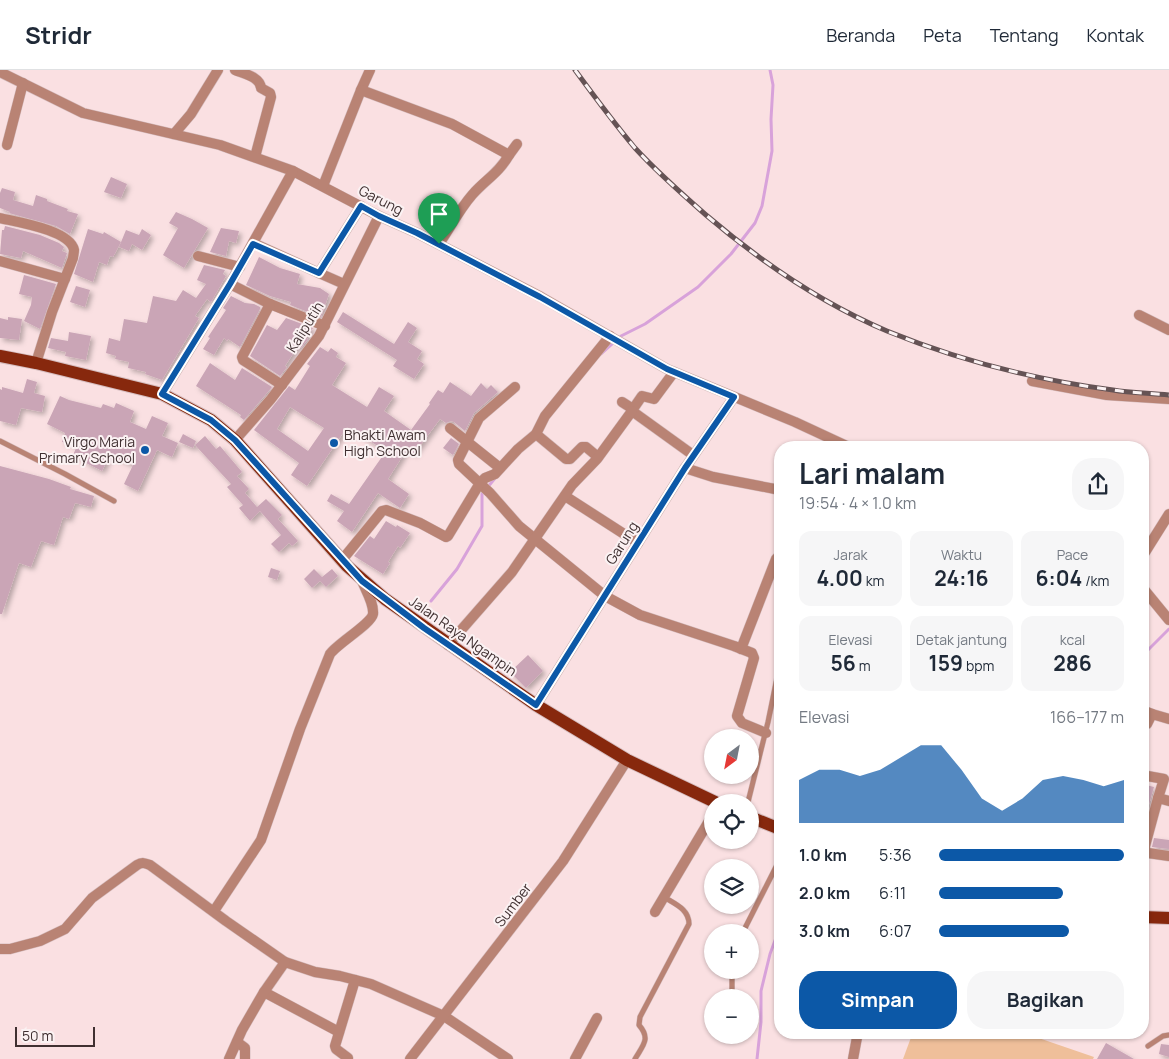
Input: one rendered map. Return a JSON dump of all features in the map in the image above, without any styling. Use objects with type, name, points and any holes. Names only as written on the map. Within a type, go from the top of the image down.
[{"type":"main road","name":"Jalan Raya Ngampin","points":[[0,356],[162,394],[211,420],[235,440],[342,560],[362,581],[384,599],[536,705],[627,760],[704,796]]},
{"type":"main road","points":[[759,821],[774,827]]},
{"type":"main road","points":[[1149,917],[1169,918]]},
{"type":"street","points":[[174,134],[191,114],[218,70]]},
{"type":"street","points":[[236,70],[258,80],[261,83],[261,88],[270,93],[271,97],[255,158]]},
{"type":"street","points":[[323,186],[370,70]]},
{"type":"street","name":"Garung","points":[[0,72],[83,113],[220,145],[293,171],[540,297],[674,372],[836,441]]},
{"type":"street","points":[[7,145],[23,83]]},
{"type":"street","points":[[361,90],[452,124],[509,155]]},
{"type":"street","points":[[439,244],[465,204],[474,193],[502,168],[517,144]]},
{"type":"street","points":[[162,394],[240,267],[293,171]]},
{"type":"street","points":[[319,273],[361,206]]},
{"type":"street","name":"Kaliputih","points":[[235,440],[282,385],[325,326],[379,216]]},
{"type":"street","points":[[0,218],[56,233],[69,243],[74,250],[73,258],[52,312],[36,363]]},
{"type":"street","points":[[253,244],[344,284]]},
{"type":"street","points":[[198,256],[240,267]]},
{"type":"street","points":[[0,261],[65,279]]},
{"type":"street","points":[[230,284],[270,304],[325,326]]},
{"type":"street","points":[[270,304],[242,357],[243,360],[282,385]]},
{"type":"street","points":[[1139,315],[1169,330]]},
{"type":"street","points":[[342,560],[382,512],[386,510],[420,523],[446,537],[448,536],[480,483],[485,478],[495,474],[518,448],[539,436],[545,416],[610,336]]},
{"type":"street","points":[[448,645],[499,588],[535,540],[572,485],[598,456],[642,396],[654,399],[674,372]]},
{"type":"street","points":[[1032,381],[1107,395],[1169,399]]},
{"type":"street","points":[[515,387],[474,424],[458,460],[459,464],[490,493],[519,526],[605,596],[640,615],[752,654],[754,658],[737,716],[742,723],[766,733]]},
{"type":"street","name":"Garung","points":[[536,705],[685,468],[734,397]]},
{"type":"street","points":[[622,402],[694,455]]},
{"type":"street","points":[[450,428],[500,468]]},
{"type":"street","points":[[539,436],[566,459],[570,458],[582,447],[586,447],[598,456]]},
{"type":"street","points":[[685,468],[713,477],[774,489]]},
{"type":"street","points":[[565,496],[638,543]]},
{"type":"street","points":[[1149,546],[1169,514]]},
{"type":"street","points":[[741,649],[774,564]]},
{"type":"street","points":[[214,911],[261,840],[300,729],[330,654],[336,647],[370,621],[373,614],[371,602],[362,581]]},
{"type":"street","points":[[1149,596],[1169,620]]},
{"type":"street","points":[[1149,713],[1169,718]]},
{"type":"street","name":"Sumber","points":[[410,1059],[563,861],[627,760]]},
{"type":"street","points":[[1149,777],[1164,780],[1149,831]]},
{"type":"street","points":[[1158,798],[1169,801]]},
{"type":"street","points":[[656,912],[704,830]]},
{"type":"street","points":[[1149,853],[1169,856]]},
{"type":"street","points":[[0,949],[10,949],[40,941],[65,929],[92,898],[140,863],[150,864],[285,962],[315,972],[371,984],[444,1016],[508,1059]]},
{"type":"street","points":[[229,1059],[242,1030],[264,992],[285,962]]},
{"type":"street","points":[[348,1059],[335,1046],[355,980]]},
{"type":"street","points":[[264,992],[339,1032]]},
{"type":"street","points":[[575,1059],[598,1018]]},
{"type":"street","points":[[853,1059],[857,1039]]},
{"type":"street","points":[[237,1042],[245,1048],[245,1059]]},
{"type":"lane","points":[[0,442],[114,501]]},
{"type":"lane","points":[[750,794],[774,693]]},
{"type":"lane","points":[[747,924],[774,871]]},
{"type":"lane","points":[[635,1059],[646,1038],[646,1033],[639,1025],[640,1017],[689,924],[689,917],[686,912],[664,897]]},
{"type":"lane","points":[[1148,1046],[1169,1034]]},
{"type":"shaded area","points":[[910,1039],[1042,1039],[1094,1057],[1093,1059],[903,1059]]},
{"type":"building","points":[[111,177],[127,184],[121,198],[104,192]]},
{"type":"building","points":[[2,188],[15,192],[13,200],[33,206],[36,195],[68,209],[67,211],[78,214],[70,234],[56,226],[9,213],[0,208]]},
{"type":"building","points":[[176,212],[208,228],[184,268],[163,255],[178,228],[169,223]]},
{"type":"building","points":[[5,226],[40,235],[59,243],[64,247],[62,251],[67,253],[62,268],[23,251],[21,258],[0,254],[2,230],[4,230]]},
{"type":"building","points":[[221,228],[239,231],[236,243],[229,241],[226,256],[210,252]]},
{"type":"building","points":[[88,229],[103,234],[104,232],[121,242],[113,257],[110,256],[107,265],[99,262],[93,282],[74,274]]},
{"type":"building","points":[[142,229],[151,235],[142,250],[132,244],[129,251],[119,247],[126,230],[139,235]]},
{"type":"building","points":[[259,257],[280,268],[300,274],[297,284],[320,288],[329,294],[321,317],[290,305],[291,302],[270,296],[246,285]]},
{"type":"building","points":[[204,265],[225,270],[223,274],[226,276],[211,302],[207,299],[195,316],[199,318],[162,380],[145,374],[146,372],[128,368],[129,362],[115,359],[116,356],[106,353],[109,338],[120,341],[124,319],[147,323],[153,296],[176,301],[183,290],[196,298],[206,284],[197,280]]},
{"type":"building","points":[[24,275],[56,284],[40,329],[24,321],[31,305],[32,297],[19,294]]},
{"type":"building","points":[[76,286],[90,290],[85,307],[70,302]]},
{"type":"building","points":[[231,296],[245,303],[254,304],[260,307],[260,309],[240,347],[224,338],[214,355],[203,349],[210,338],[208,337],[226,310],[223,308]]},
{"type":"building","points":[[343,312],[394,344],[408,322],[417,328],[408,342],[422,351],[417,359],[424,364],[414,379],[393,366],[397,360],[337,322]]},
{"type":"building","points":[[8,317],[22,319],[19,340],[0,338],[0,318],[8,320]]},
{"type":"building","points":[[286,318],[313,328],[301,348],[298,346],[280,376],[250,356],[267,325],[277,330]]},
{"type":"building","points":[[69,332],[91,336],[86,360],[65,356],[66,352],[48,348],[51,338],[68,341]]},
{"type":"building","points":[[320,347],[328,352],[331,348],[338,353],[336,357],[346,363],[332,385],[367,407],[379,387],[394,396],[384,411],[411,430],[438,390],[443,393],[450,382],[471,396],[481,383],[487,389],[491,385],[498,392],[474,413],[465,431],[454,422],[446,423],[440,419],[414,454],[407,449],[388,479],[409,494],[400,508],[378,493],[352,532],[337,521],[344,511],[327,501],[331,494],[349,504],[386,451],[347,427],[307,486],[291,475],[299,463],[254,430],[289,386],[295,390],[310,366],[307,364]],"holes":[[[290,407],[324,428],[308,451],[277,429]]]},
{"type":"building","points":[[210,363],[235,380],[242,368],[272,387],[244,420],[240,417],[241,415],[196,386]]},
{"type":"building","points":[[27,379],[37,382],[34,393],[45,396],[42,412],[21,408],[16,425],[0,421],[0,389],[2,390],[2,387],[23,393]]},
{"type":"building","points":[[60,396],[101,408],[103,404],[114,408],[116,403],[134,411],[130,422],[146,429],[152,416],[168,423],[162,436],[178,443],[172,457],[157,450],[138,491],[124,484],[133,465],[110,455],[102,471],[86,463],[87,461],[73,455],[77,446],[62,442],[65,433],[47,424]]},
{"type":"building","points":[[183,434],[196,441],[193,448],[179,442]]},
{"type":"building","points":[[205,436],[216,449],[220,446],[242,472],[237,476],[249,489],[245,493],[257,507],[266,499],[282,515],[278,519],[298,541],[292,546],[289,543],[279,552],[271,544],[281,535],[260,511],[250,521],[239,508],[243,505],[227,487],[231,484],[195,445]]},
{"type":"building","points":[[451,438],[459,444],[453,455],[443,448]]},
{"type":"building","points":[[0,466],[49,479],[71,487],[70,489],[94,496],[91,507],[75,503],[69,519],[63,517],[54,545],[41,541],[31,567],[19,563],[2,614],[0,614]]},
{"type":"building","points":[[386,521],[410,533],[400,548],[398,546],[383,574],[354,556],[370,536],[374,539]]},
{"type":"building","points":[[271,568],[280,571],[277,580],[268,577]]},
{"type":"building","points":[[314,569],[322,577],[332,569],[338,576],[326,587],[320,581],[312,588],[304,579]]},
{"type":"building","points":[[528,655],[543,671],[526,688],[510,672]]},
{"type":"building","points":[[1149,786],[1154,787],[1149,804]]},
{"type":"building","points":[[1154,838],[1169,840],[1169,849],[1152,847]]},
{"type":"building","points":[[1106,1043],[1134,1059],[1097,1059]]},
{"type":"building","points":[[1161,1044],[1169,1045],[1169,1057],[1159,1054]]},
{"type":"waterway","points":[[601,354],[621,336],[645,324],[698,287],[731,254],[755,223],[762,206],[772,151],[773,85],[770,70]]},
{"type":"waterway","points":[[431,601],[457,569],[482,526],[482,494],[496,477]]},
{"type":"waterway","points":[[1149,649],[1169,629]]},
{"type":"waterway","points":[[757,1059],[761,1022],[761,991],[774,943]]},
{"type":"railway","points":[[575,70],[635,148],[679,191],[748,249],[792,280],[838,308],[887,331],[941,351],[998,368],[1084,386],[1169,395]]},
{"type":"place","name":"Bhakti Awam High School","points":[[334,443]]},
{"type":"place","name":"Virgo Maria Primary School","points":[[145,450]]},
{"type":"route","points":[[361,206],[439,244],[540,297],[667,369],[734,397],[685,468],[536,705],[424,628],[362,581],[235,440],[211,420],[188,406],[162,394],[253,244],[319,273],[361,206]]}]
